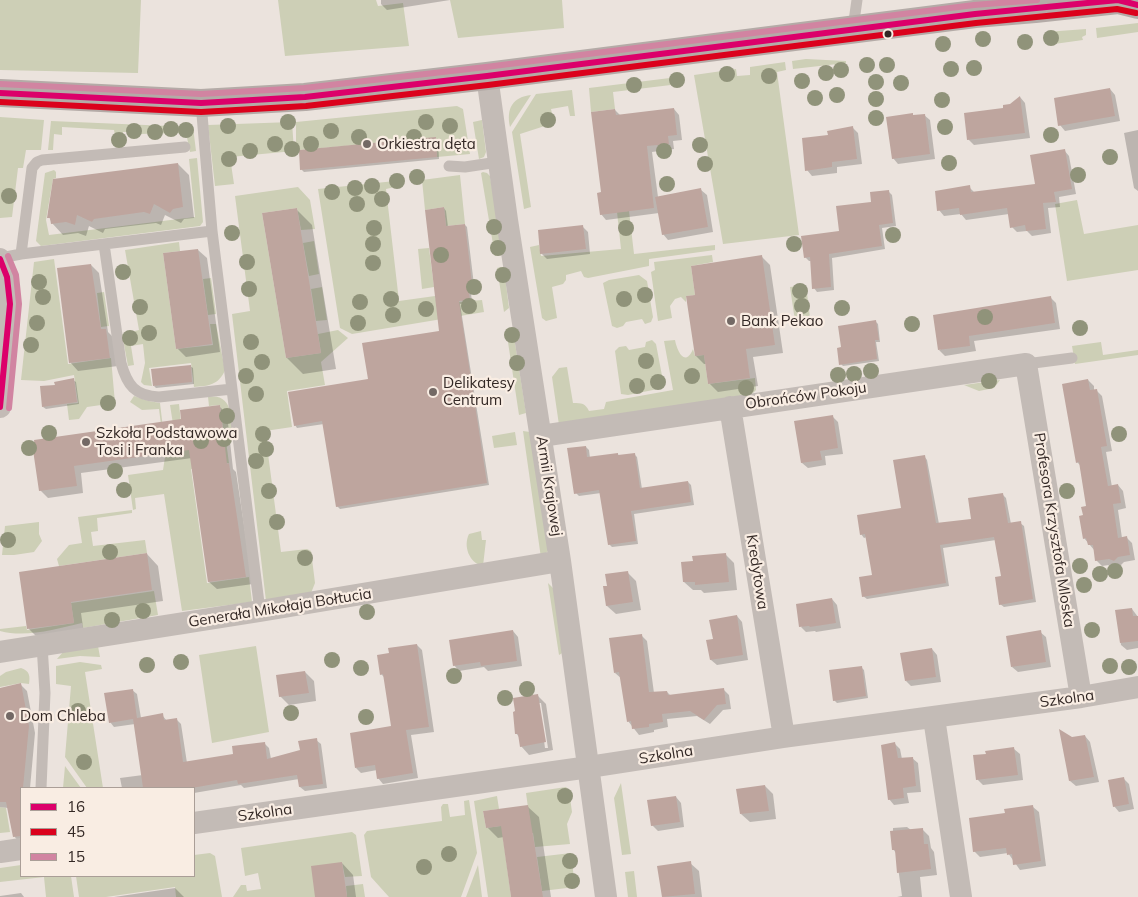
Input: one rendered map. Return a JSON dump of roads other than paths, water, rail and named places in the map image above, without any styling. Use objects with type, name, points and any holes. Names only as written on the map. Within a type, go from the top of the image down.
[{"type":"street","points":[[0,93],[201,103],[305,97],[487,76],[975,14],[1118,0],[1138,5]]},
{"type":"street","name":"Armii Krajowej","points":[[487,76],[498,162],[560,562],[606,897]]},
{"type":"street","points":[[0,407],[2,365],[10,304],[7,257]]},
{"type":"street","name":"Obrońców Pokoju","points":[[541,436],[1026,364]]},
{"type":"street","name":"Profesora Krzysztofa Mloska","points":[[1026,364],[1081,697]]},
{"type":"street","name":"Kredytowa","points":[[730,407],[784,737]]},
{"type":"street","name":"Generała Mikołaja Bołtucia","points":[[0,652],[560,562]]},
{"type":"street","name":"Szkolna","points":[[195,823],[589,767],[784,737],[1081,697],[1138,687]]},
{"type":"street","points":[[934,718],[961,897]]},
{"type":"street","points":[[0,852],[20,849]]},
{"type":"lane","points":[[853,28],[857,0]]},
{"type":"lane","points":[[201,103],[212,231],[260,611]]},
{"type":"lane","points":[[185,147],[36,162],[32,168],[7,257],[212,231]]},
{"type":"lane","points":[[449,166],[465,167],[498,162]]},
{"type":"lane","points":[[104,244],[121,363],[123,372],[132,388],[150,397],[232,389]]},
{"type":"lane","name":"Obrońców Pokoju","points":[[1026,364],[1072,358]]},
{"type":"lane","points":[[41,787],[45,693],[42,645]]},
{"type":"place","name":"Orkiestra dęta","points":[[367,144]]},
{"type":"place","name":"Bank Pekao","points":[[731,321]]},
{"type":"place","name":"Delikatesy Centrum","points":[[433,392]]},
{"type":"place","name":"Szkoła Podstawowa Tosi i Franka","points":[[86,442]]},
{"type":"place","name":"Dom Chleba","points":[[10,716]]}]
